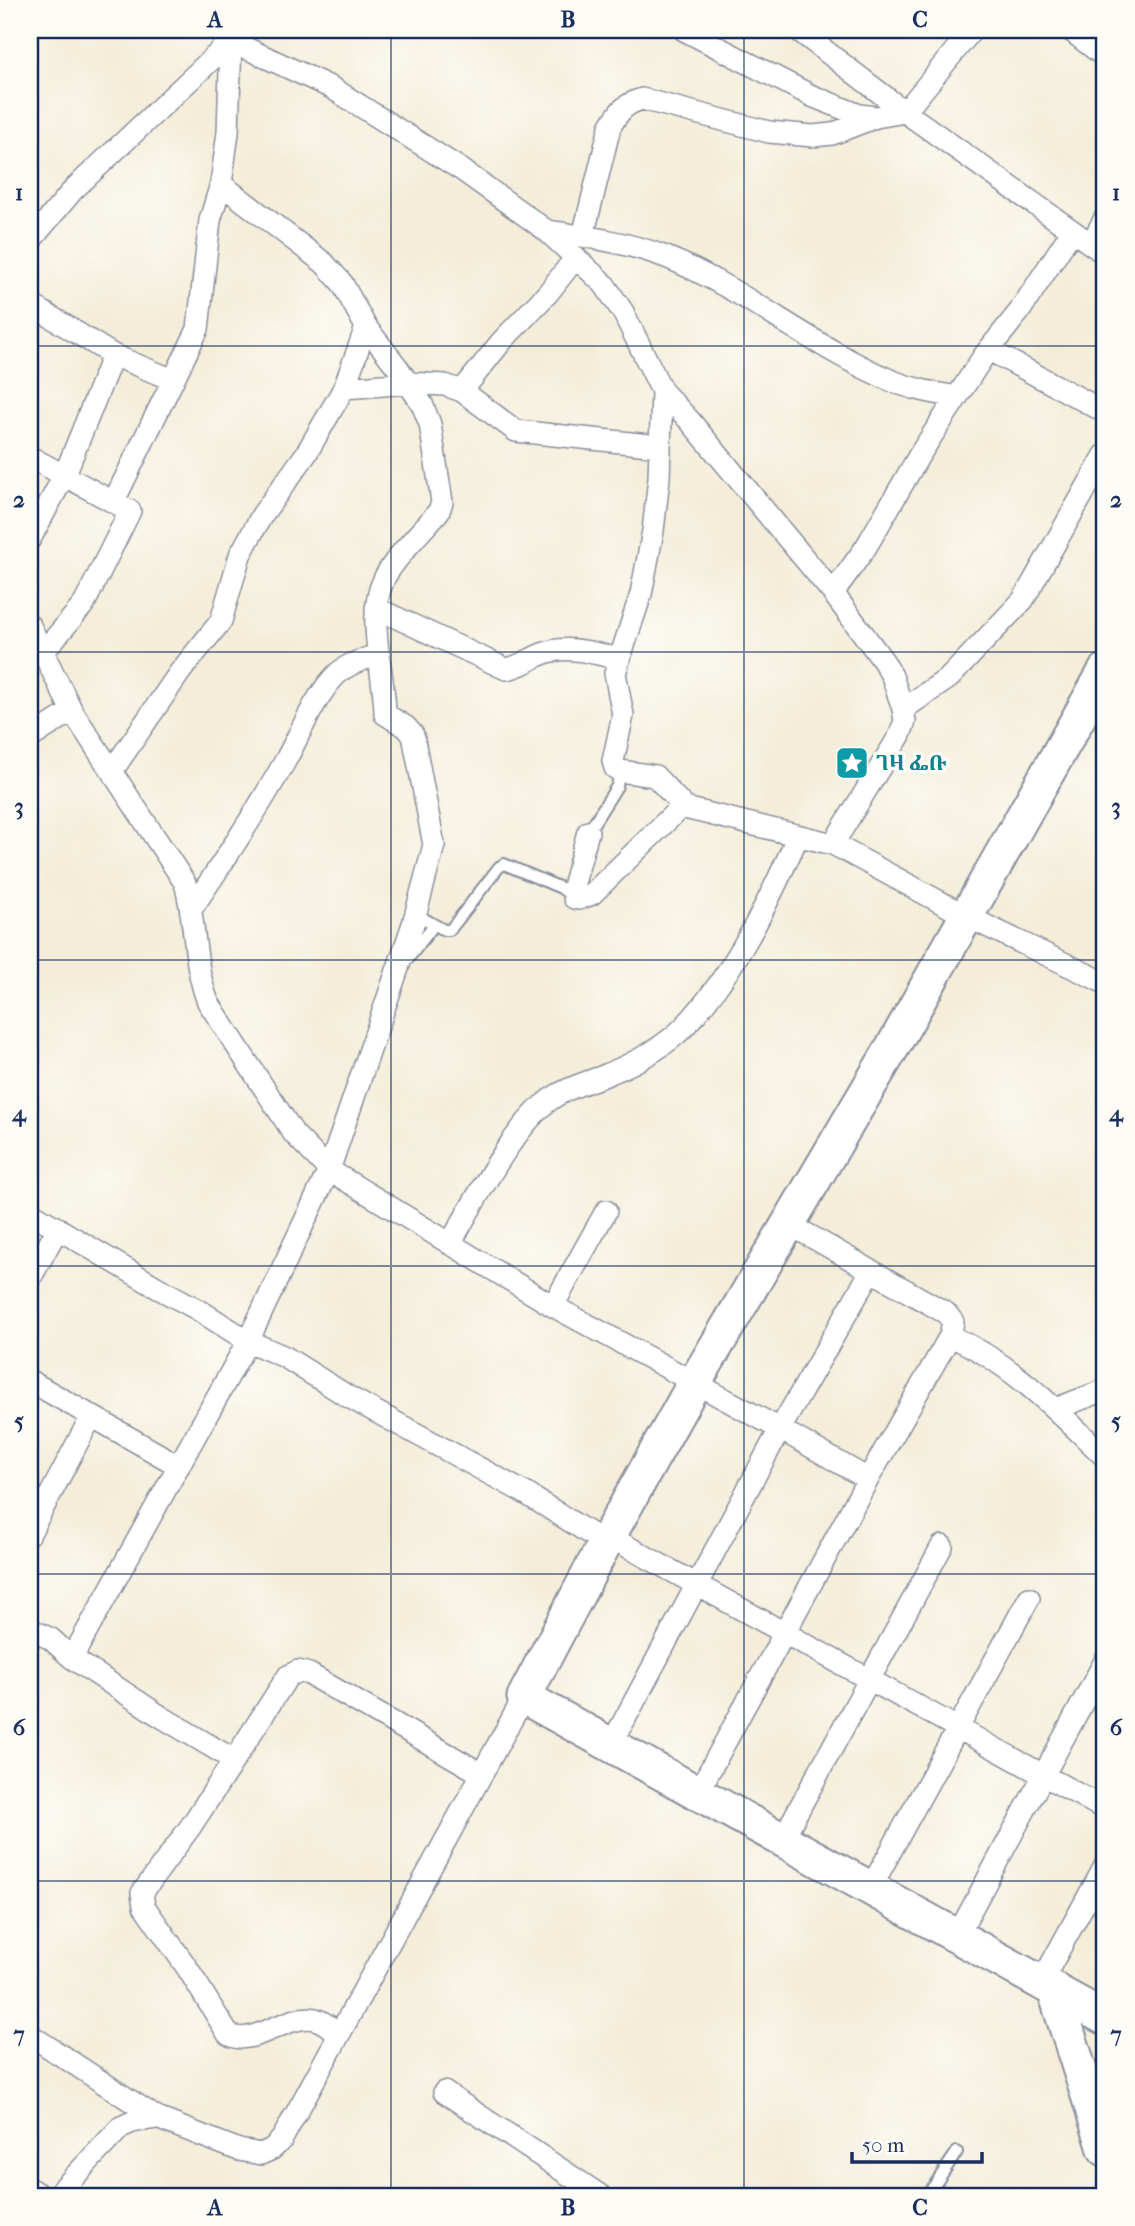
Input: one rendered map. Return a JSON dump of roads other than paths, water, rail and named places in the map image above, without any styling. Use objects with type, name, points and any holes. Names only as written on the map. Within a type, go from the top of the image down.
[{"type":"main road","points":[[1105,671],[892,1048],[695,1382],[524,1697],[1105,2018]]},
{"type":"main road","points":[[1048,1985],[1105,2149]]},
{"type":"street","points":[[684,30],[812,96],[859,115],[877,117]]},
{"type":"street","points":[[798,30],[905,112],[1098,249],[1105,218]]},
{"type":"street","points":[[583,236],[610,127],[618,112],[629,103],[642,99],[769,132],[813,136],[832,134],[877,117],[905,112],[972,30]]},
{"type":"street","points":[[1070,30],[1105,57]]},
{"type":"street","points":[[114,501],[198,329],[211,220],[221,184],[228,132],[232,35]]},
{"type":"street","points":[[232,35],[332,88],[462,170],[547,231],[604,284],[623,312],[662,391],[833,593],[892,676],[904,709],[905,721],[900,734],[833,844]]},
{"type":"street","points":[[30,241],[74,189],[232,35]]},
{"type":"street","points":[[72,1658],[248,1342],[329,1171],[397,974],[425,919],[434,845],[413,735],[406,727],[385,714],[376,608],[383,580],[439,511],[442,502],[430,424],[409,383],[366,327],[342,283],[324,263],[221,184]]},
{"type":"street","points":[[547,231],[614,240],[666,258],[711,280],[892,381],[957,397]]},
{"type":"street","points":[[833,593],[874,535],[920,454],[957,397],[989,350],[1019,313],[1072,232]]},
{"type":"street","points":[[462,391],[576,257]]},
{"type":"street","points":[[30,304],[113,355],[173,380]]},
{"type":"street","points":[[112,771],[180,672],[220,621],[240,555],[262,515],[306,454],[344,388],[366,327]]},
{"type":"street","points":[[989,350],[1105,412]]},
{"type":"street","points":[[30,539],[65,474],[113,355]]},
{"type":"street","points":[[344,388],[409,383],[444,385],[462,391],[516,432],[659,446]]},
{"type":"street","points":[[662,391],[659,478],[648,556],[641,594],[619,659],[615,683],[623,715],[613,761],[615,768],[655,776],[682,806],[833,844],[965,916],[1105,983]]},
{"type":"street","points":[[904,709],[949,678],[1023,600],[1105,455]]},
{"type":"street","points":[[30,457],[114,501],[128,509],[131,514],[84,604],[44,651]]},
{"type":"street","points":[[376,608],[506,669],[544,653],[565,650],[619,659]]},
{"type":"street","points":[[30,626],[72,711],[185,883],[192,908],[200,982],[208,1002],[294,1134],[329,1171],[553,1306],[868,1479]]},
{"type":"street","points":[[192,908],[228,856],[324,690],[336,675],[350,664],[379,654]]},
{"type":"street","points":[[30,738],[72,711]]},
{"type":"street","points":[[588,832],[574,883],[574,898],[579,899],[592,894],[682,806]]},
{"type":"street","points":[[450,1244],[517,1136],[550,1099],[649,1054],[682,1028],[729,968],[758,922],[798,836]]},
{"type":"street","points":[[553,1306],[606,1211]]},
{"type":"street","points":[[30,1212],[197,1309],[248,1342],[285,1357],[347,1396],[608,1540],[698,1584],[869,1681],[1105,1809]]},
{"type":"street","points":[[698,1794],[868,1479],[950,1336],[953,1322],[946,1313],[787,1223]]},
{"type":"street","points":[[30,1279],[58,1228]]},
{"type":"street","points":[[611,1745],[780,1429],[871,1271]]},
{"type":"street","points":[[950,1336],[997,1360],[1055,1409],[1105,1457]]},
{"type":"street","points":[[30,1381],[179,1466]]},
{"type":"street","points":[[1055,1409],[1105,1390]]},
{"type":"street","points":[[30,1533],[91,1417]]},
{"type":"street","points":[[782,1840],[942,1546]]},
{"type":"street","points":[[870,1889],[1029,1598]]},
{"type":"street","points":[[30,1629],[51,1639],[72,1658],[233,1760]]},
{"type":"street","points":[[957,1936],[1045,1777],[1105,1661]]},
{"type":"street","points":[[340,2033],[311,2019],[277,2025],[242,2039],[228,2034],[188,1969],[144,1906],[142,1893],[191,1826],[288,1676],[298,1671],[309,1674],[482,1774]]},
{"type":"street","points":[[30,2035],[157,2118],[239,2150],[261,2154],[272,2149],[282,2139],[524,1697]]},
{"type":"street","points":[[1048,1985],[1105,1866]]},
{"type":"street","points":[[444,2092],[601,2196]]},
{"type":"street","points":[[56,2196],[121,2127],[132,2122],[157,2118]]},
{"type":"street","points":[[30,2189],[42,2196]]},
{"type":"lane","points":[[588,832],[617,786],[620,771]]},
{"type":"lane","points":[[425,919],[444,930],[450,930],[499,867],[505,864],[561,888],[574,898]]},
{"type":"lane","points":[[927,2196],[957,2152]]},
{"type":"place","name":"ገዛ ፌቡ","points":[[852,763]]}]
